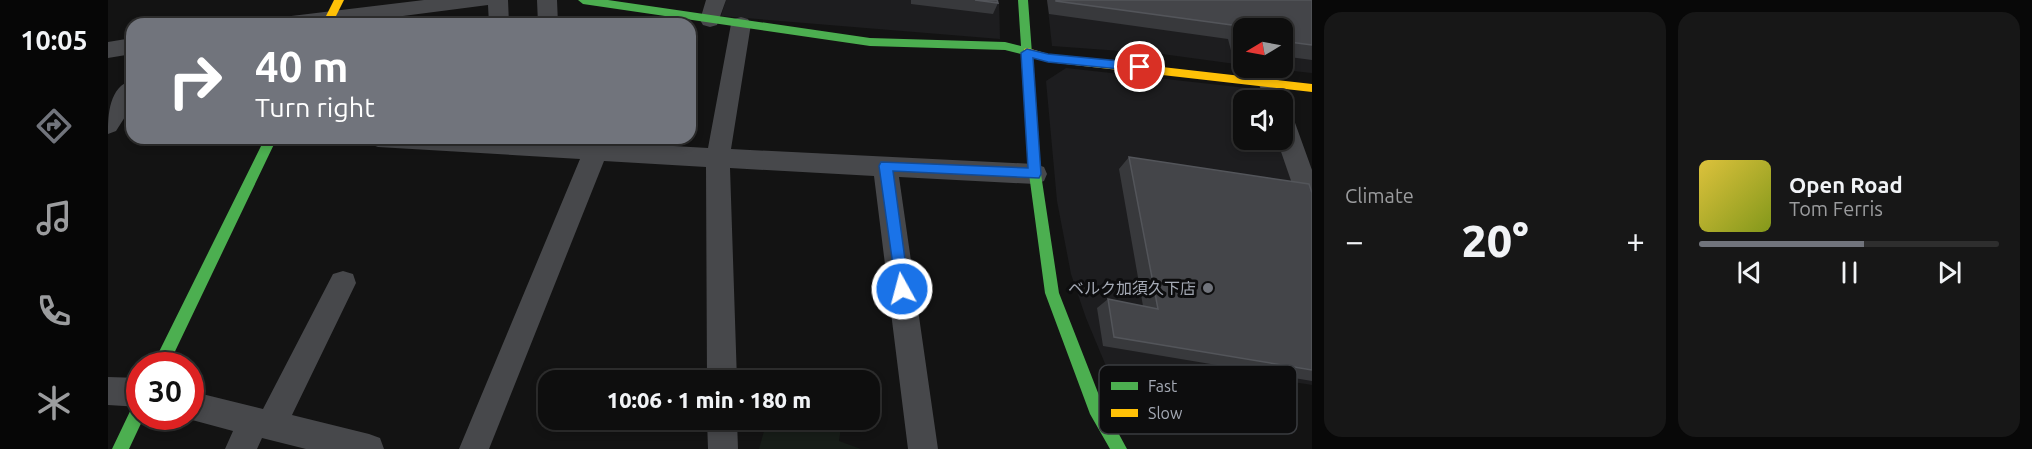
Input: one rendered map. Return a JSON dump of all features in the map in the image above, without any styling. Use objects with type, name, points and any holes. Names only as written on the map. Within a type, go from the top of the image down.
[{"type":"street","points":[[312,18],[332,14],[481,0]]},
{"type":"street","points":[[498,0],[499,18]]},
{"type":"street","points":[[547,0],[548,18]]},
{"type":"street","points":[[583,0],[870,42],[1005,46],[1048,58],[1265,90]]},
{"type":"street","points":[[710,20],[716,0]]},
{"type":"street","points":[[1023,0],[1035,174],[1052,293],[1099,413]]},
{"type":"street","points":[[722,370],[718,159],[741,24]]},
{"type":"street","points":[[108,50],[126,47]]},
{"type":"street","points":[[1285,90],[1312,88]]},
{"type":"street","points":[[108,125],[126,97]]},
{"type":"street","points":[[167,352],[268,144]]},
{"type":"street","points":[[474,449],[598,144],[718,159],[1035,174]]},
{"type":"street","points":[[1293,150],[1312,204]]},
{"type":"street","points":[[885,166],[923,449]]},
{"type":"street","points":[[240,449],[263,423],[343,283]]},
{"type":"street","points":[[108,391],[126,392]]},
{"type":"street","points":[[204,409],[369,449]]},
{"type":"street","points":[[120,449],[130,430]]},
{"type":"street","points":[[722,430],[723,449]]},
{"type":"street","points":[[1111,434],[1119,449]]},
{"type":"shaded area","points":[[726,0],[999,0],[1000,39],[721,16]]},
{"type":"shaded area","points":[[1047,0],[1312,0],[1312,73],[1293,71],[1293,18],[1233,18],[1233,64],[1162,54],[1052,46]]},
{"type":"shaded area","points":[[1066,68],[1258,90],[1233,90],[1233,150],[1283,150],[1312,234],[1312,385],[1297,383],[1297,365],[1106,365],[1071,274],[1057,201],[1046,81]]},
{"type":"shaded area","points":[[764,430],[841,430],[839,441],[861,449],[759,449]]},
{"type":"building","points":[[975,0],[997,0],[998,3]]},
{"type":"building","points":[[1312,0],[1312,45],[1293,42],[1293,18],[1233,18],[1233,25],[1056,1]]},
{"type":"building","points":[[1129,157],[1309,184],[1312,193],[1312,370],[1297,368],[1297,365],[1282,365],[1114,337],[1108,299],[1158,309]]},
{"type":"traffic: fast","points":[[583,0],[870,42],[1005,46],[1028,52]]},
{"type":"traffic: fast","points":[[1023,0],[1035,174],[1052,293],[1099,413]]},
{"type":"traffic: fast","points":[[167,352],[268,144]]},
{"type":"traffic: fast","points":[[120,449],[130,430]]},
{"type":"traffic: fast","points":[[1111,434],[1119,449]]},
{"type":"traffic: slow","points":[[330,18],[339,0]]},
{"type":"traffic: slow","points":[[1028,52],[1048,58],[1312,88]]},
{"type":"place","name":"ベルク加須久下店","points":[[1208,288]]},
{"type":"route","points":[[902,289],[885,166],[1035,174],[1027,53],[1048,58],[1140,67]]}]
